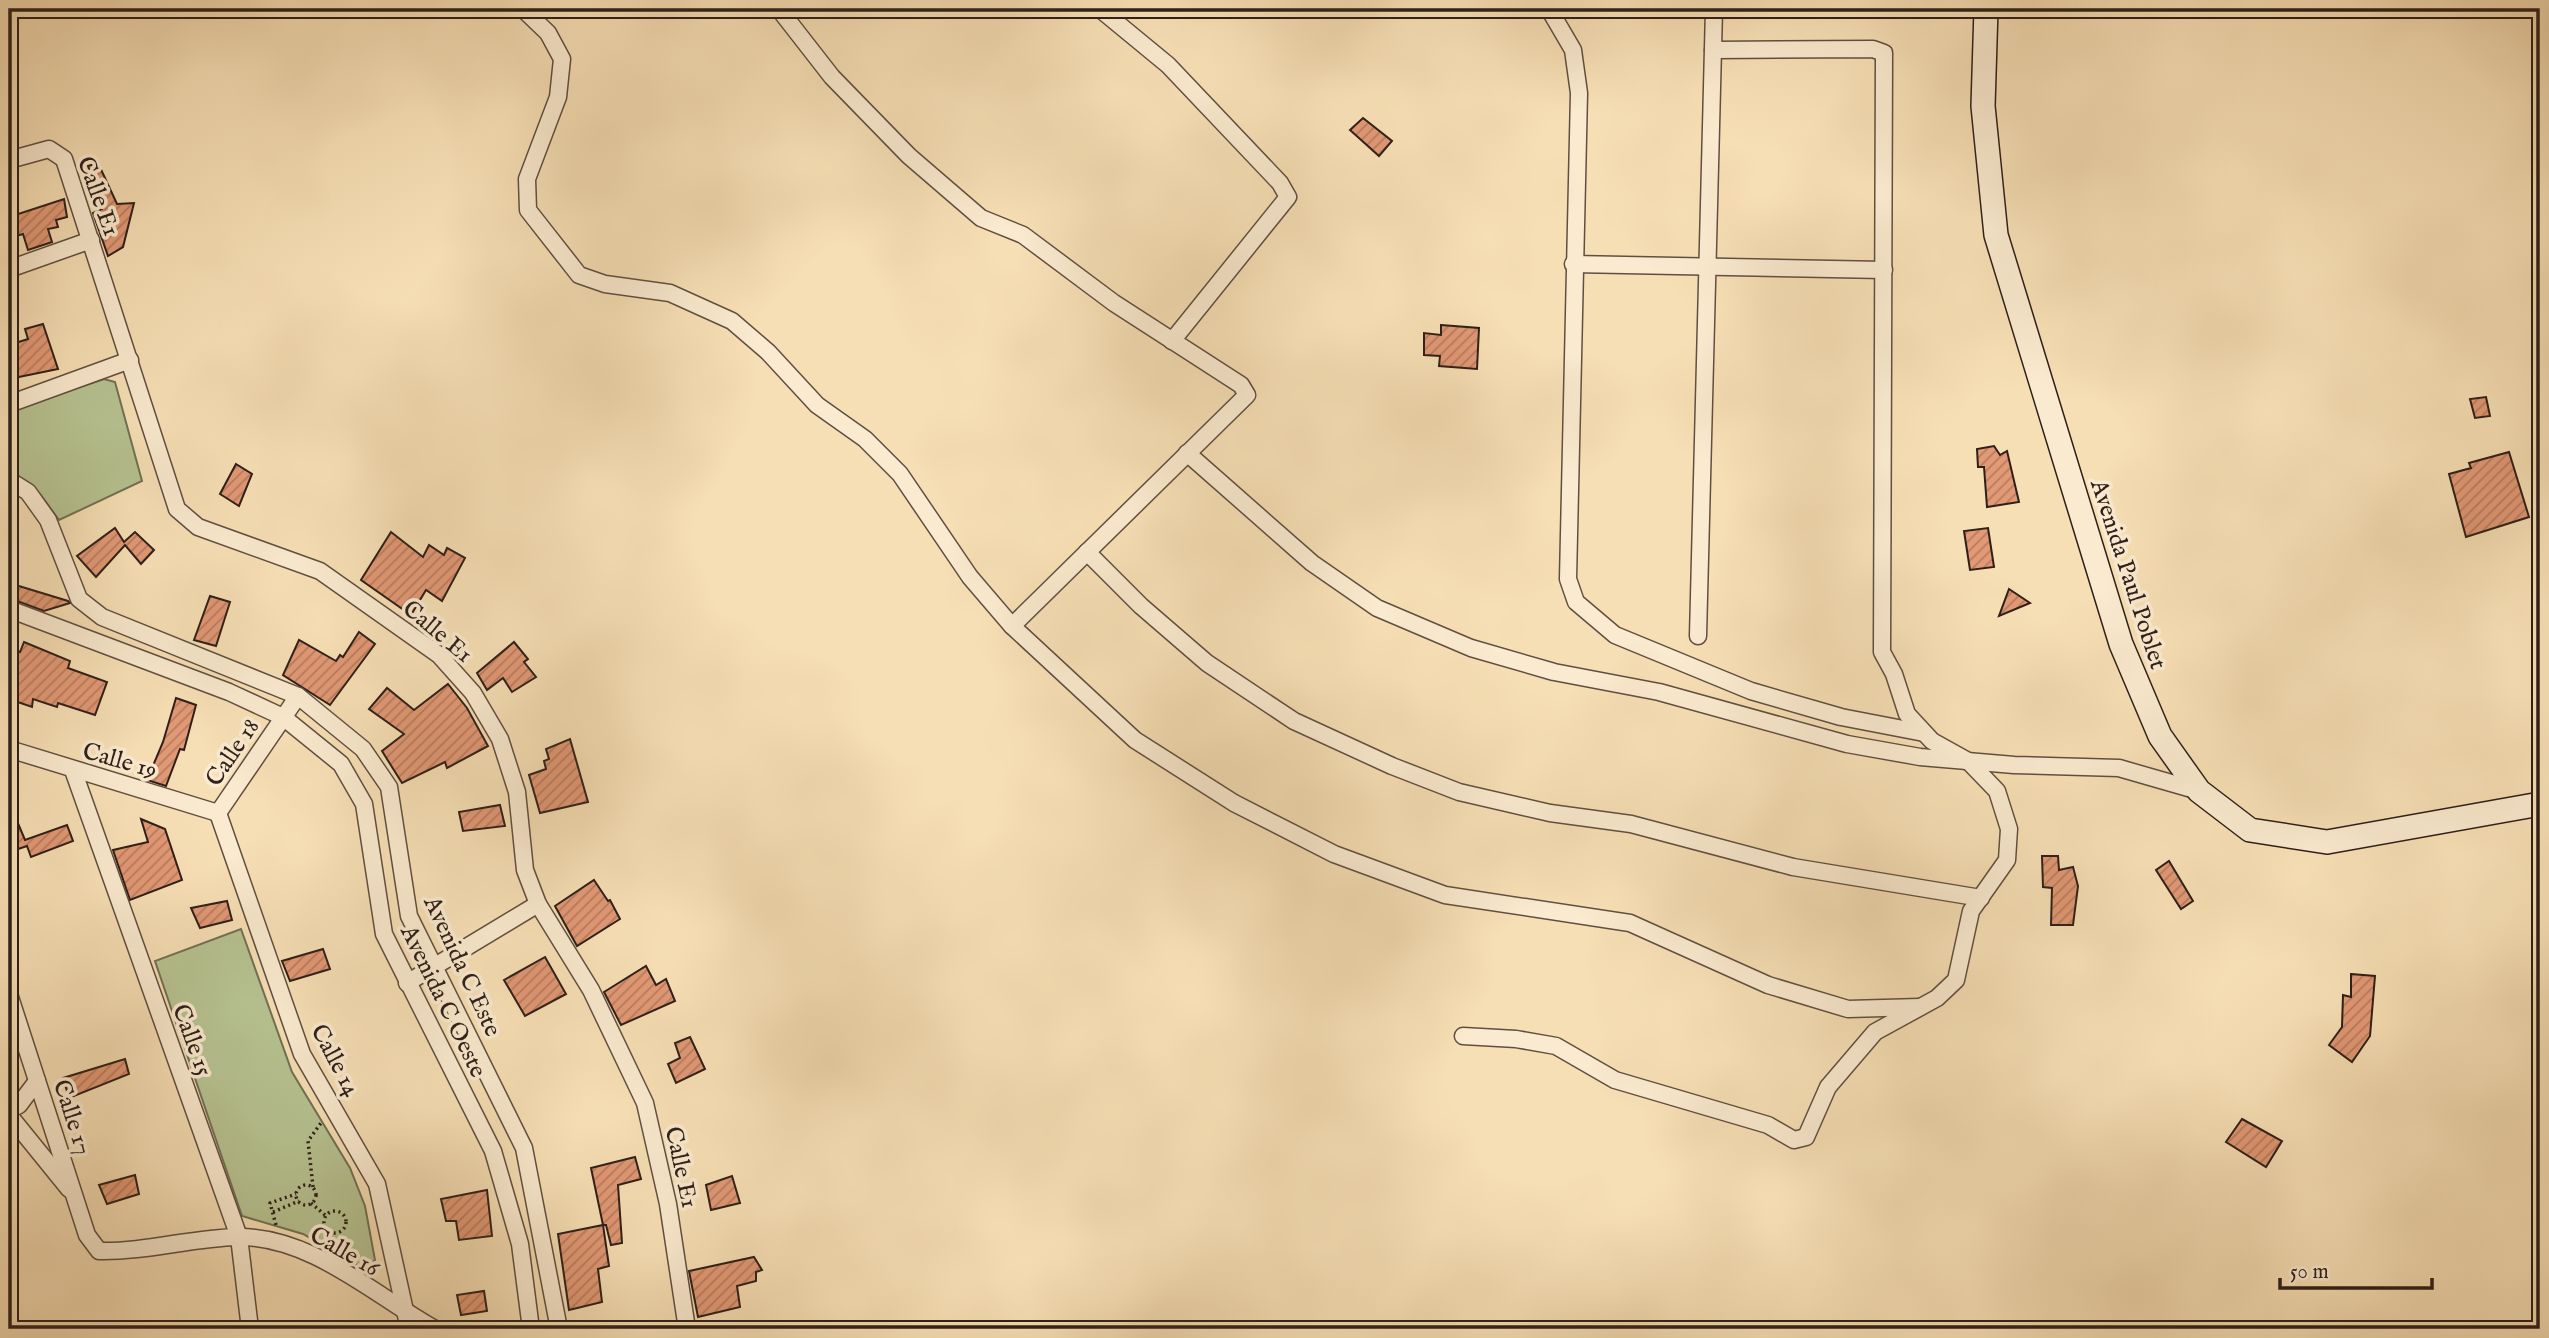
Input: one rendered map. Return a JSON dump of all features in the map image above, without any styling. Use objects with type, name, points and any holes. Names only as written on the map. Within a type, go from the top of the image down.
[{"type":"main road","name":"Avenida Paul Poblet","points":[[1986,9],[1983,106],[1996,235],[2121,644],[2160,736],[2199,791],[2250,830],[2327,842],[2540,804]]},
{"type":"street","points":[[523,9],[548,33],[562,59],[558,97],[527,179],[528,210],[579,275],[605,284],[670,293],[732,321],[768,352],[817,405],[865,439],[900,474],[970,577],[1013,626],[1135,740],[1234,803],[1334,854],[1445,895],[1629,923],[1769,985],[1848,1009],[1920,1007]]},
{"type":"street","points":[[779,9],[832,77],[909,156],[981,218],[1023,235],[1114,303],[1241,385],[1247,395],[1013,626]]},
{"type":"street","points":[[1100,9],[1168,65],[1280,183],[1288,197],[1172,341]]},
{"type":"street","points":[[1549,9],[1573,50],[1579,93],[1573,264],[1568,579],[1576,602],[1615,635],[1751,691],[1841,717],[1924,733]]},
{"type":"street","points":[[1698,636],[1714,9]]},
{"type":"street","points":[[1463,1036],[1516,1039],[1556,1046],[1615,1080],[1768,1125],[1794,1140],[1806,1137],[1828,1087],[1875,1031],[1937,998],[1956,980],[1971,911],[2007,860],[2009,829],[1997,790],[1968,761],[1932,741],[1907,714],[1894,674],[1881,652],[1884,53],[1873,50],[1713,50]]},
{"type":"street","name":"Calle E1","points":[[9,160],[49,149],[64,159],[177,509],[198,527],[320,571],[439,655],[473,692],[500,739],[517,792],[525,870],[538,904],[591,990],[645,1103],[667,1204],[687,1329]]},
{"type":"street","points":[[9,269],[91,240]]},
{"type":"street","points":[[1573,264],[1884,270]]},
{"type":"street","points":[[9,404],[130,360]]},
{"type":"street","points":[[1186,453],[1312,563],[1377,608],[1471,648],[1553,672],[1659,692],[1847,744],[1920,757],[2119,768],[2199,791]]},
{"type":"street","name":"Avenida C Este","points":[[9,480],[28,492],[48,520],[79,599],[102,617],[298,696],[363,749],[390,787],[409,916],[524,1148],[559,1329]]},
{"type":"street","points":[[1087,552],[1141,606],[1207,663],[1294,721],[1459,792],[1550,813],[1631,824],[1793,867],[1981,898]]},
{"type":"street","name":"Avenida C Oeste","points":[[9,609],[229,692],[283,717],[341,764],[364,804],[384,934],[493,1151],[520,1244],[531,1329]]},
{"type":"street","name":"Calle 18","points":[[218,813],[298,696]]},
{"type":"street","name":"Calle 19","points":[[9,750],[218,813]]},
{"type":"street","name":"Calle 15","points":[[73,770],[239,1237],[250,1329]]},
{"type":"street","name":"Calle 14","points":[[218,813],[302,1054],[334,1104],[377,1184],[408,1321]]},
{"type":"street","points":[[407,983],[538,904]]},
{"type":"street","name":"Calle 17","points":[[9,994],[87,1235],[99,1251]]},
{"type":"street","points":[[37,1081],[19,1105],[9,1112],[76,1197]]},
{"type":"street","name":"Calle 16","points":[[99,1251],[239,1237],[300,1248],[408,1321],[435,1329]]},
{"type":"path","points":[[311,1203],[316,1196],[308,1140],[334,1104]]},
{"type":"path","points":[[280,1244],[270,1203],[296,1194],[301,1186],[313,1187]]},
{"type":"path","points":[[296,1194],[299,1201]]},
{"type":"path","points":[[272,1212],[299,1201],[311,1203],[326,1216]]},
{"type":"path","points":[[334,1211],[341,1213],[345,1219],[343,1229],[337,1233],[327,1230],[324,1223],[326,1216],[334,1211]]},
{"type":"green space","points":[[104,379],[115,382],[142,481],[59,520],[40,494],[9,473],[9,410]]},
{"type":"green space","points":[[241,929],[292,1072],[350,1168],[365,1206],[375,1260],[366,1270],[303,1234],[242,1216],[155,961]]},
{"type":"building","points":[[1363,118],[1392,141],[1379,156],[1350,130]]},
{"type":"building","points":[[98,163],[117,204],[134,203],[123,247],[108,256],[93,213],[102,209],[88,166]]},
{"type":"building","points":[[64,199],[67,217],[56,220],[58,227],[48,229],[52,242],[28,250],[23,234],[9,238],[9,217]]},
{"type":"building","points":[[43,324],[58,369],[9,379],[9,345],[28,339],[25,329]]},
{"type":"building","points":[[1441,325],[1479,328],[1477,369],[1439,366],[1440,356],[1424,355],[1424,333],[1441,335]]},
{"type":"building","points":[[2486,397],[2490,416],[2475,418],[2470,399]]},
{"type":"building","points":[[1994,446],[2000,455],[2007,451],[2019,502],[1987,507],[1984,467],[1978,467],[1977,449]]},
{"type":"building","points":[[2509,452],[2529,517],[2466,537],[2449,474],[2471,468],[2469,463]]},
{"type":"building","points":[[236,464],[252,474],[239,506],[220,494]]},
{"type":"building","points":[[115,528],[124,542],[135,532],[154,550],[141,564],[125,545],[96,577],[77,556]]},
{"type":"building","points":[[1988,528],[1994,567],[1970,570],[1964,531]]},
{"type":"building","points":[[391,532],[423,557],[429,545],[444,555],[447,548],[465,558],[442,601],[426,590],[411,615],[361,580]]},
{"type":"building","points":[[9,583],[70,603],[44,611],[9,598]]},
{"type":"building","points":[[2009,589],[2030,603],[1999,616]]},
{"type":"building","points":[[210,596],[230,602],[216,646],[194,640]]},
{"type":"building","points":[[359,632],[375,644],[330,705],[283,675],[299,640],[336,661],[340,655],[343,657]]},
{"type":"building","points":[[24,642],[70,661],[68,668],[107,682],[95,715],[58,703],[57,707],[33,699],[32,707],[9,699],[9,648],[20,652]]},
{"type":"building","points":[[514,642],[528,659],[524,662],[536,677],[512,692],[503,678],[487,690],[477,673]]},
{"type":"building","points":[[448,684],[467,708],[488,746],[447,768],[445,762],[402,783],[382,751],[404,734],[369,709],[387,688],[414,710]]},
{"type":"building","points":[[176,698],[196,705],[184,750],[180,749],[166,786],[147,780],[163,742]]},
{"type":"building","points":[[570,739],[588,802],[540,813],[529,775],[546,769],[544,761],[549,759],[546,749]]},
{"type":"building","points":[[9,802],[25,840],[67,825],[73,841],[31,857],[27,846],[9,852]]},
{"type":"building","points":[[500,805],[505,826],[463,831],[459,812]]},
{"type":"building","points":[[141,819],[165,829],[182,880],[130,900],[113,850],[148,842]]},
{"type":"building","points":[[2042,856],[2058,856],[2059,870],[2073,867],[2078,886],[2073,925],[2051,925],[2052,888],[2043,887]]},
{"type":"building","points":[[2169,861],[2193,901],[2181,909],[2156,870]]},
{"type":"building","points":[[594,880],[608,901],[610,900],[620,919],[577,946],[555,906]]},
{"type":"building","points":[[227,901],[232,920],[200,928],[191,908]]},
{"type":"building","points":[[323,949],[330,969],[290,981],[282,961]]},
{"type":"building","points":[[545,957],[566,994],[525,1016],[504,980]]},
{"type":"building","points":[[646,966],[656,985],[666,979],[675,1001],[621,1025],[604,992]]},
{"type":"building","points":[[2351,974],[2375,976],[2370,1036],[2352,1062],[2329,1045],[2342,1027],[2343,995],[2351,997]]},
{"type":"building","points":[[690,1037],[705,1069],[676,1083],[668,1064],[680,1058],[675,1043]]},
{"type":"building","points":[[125,1059],[129,1074],[69,1098],[63,1078]]},
{"type":"building","points":[[2242,1119],[2282,1141],[2266,1167],[2226,1142]]},
{"type":"building","points":[[635,1157],[641,1179],[618,1185],[622,1243],[611,1245],[606,1225],[603,1225],[591,1168]]},
{"type":"building","points":[[135,1175],[139,1194],[107,1204],[99,1185]]},
{"type":"building","points":[[732,1176],[740,1203],[711,1210],[706,1185]]},
{"type":"building","points":[[487,1190],[492,1236],[459,1240],[456,1221],[446,1221],[441,1199]]},
{"type":"building","points":[[603,1225],[609,1266],[598,1269],[602,1302],[569,1310],[558,1234]]},
{"type":"building","points":[[754,1257],[762,1270],[756,1272],[756,1281],[737,1286],[740,1307],[698,1317],[689,1271]]},
{"type":"building","points":[[484,1291],[487,1311],[461,1315],[457,1295]]}]
